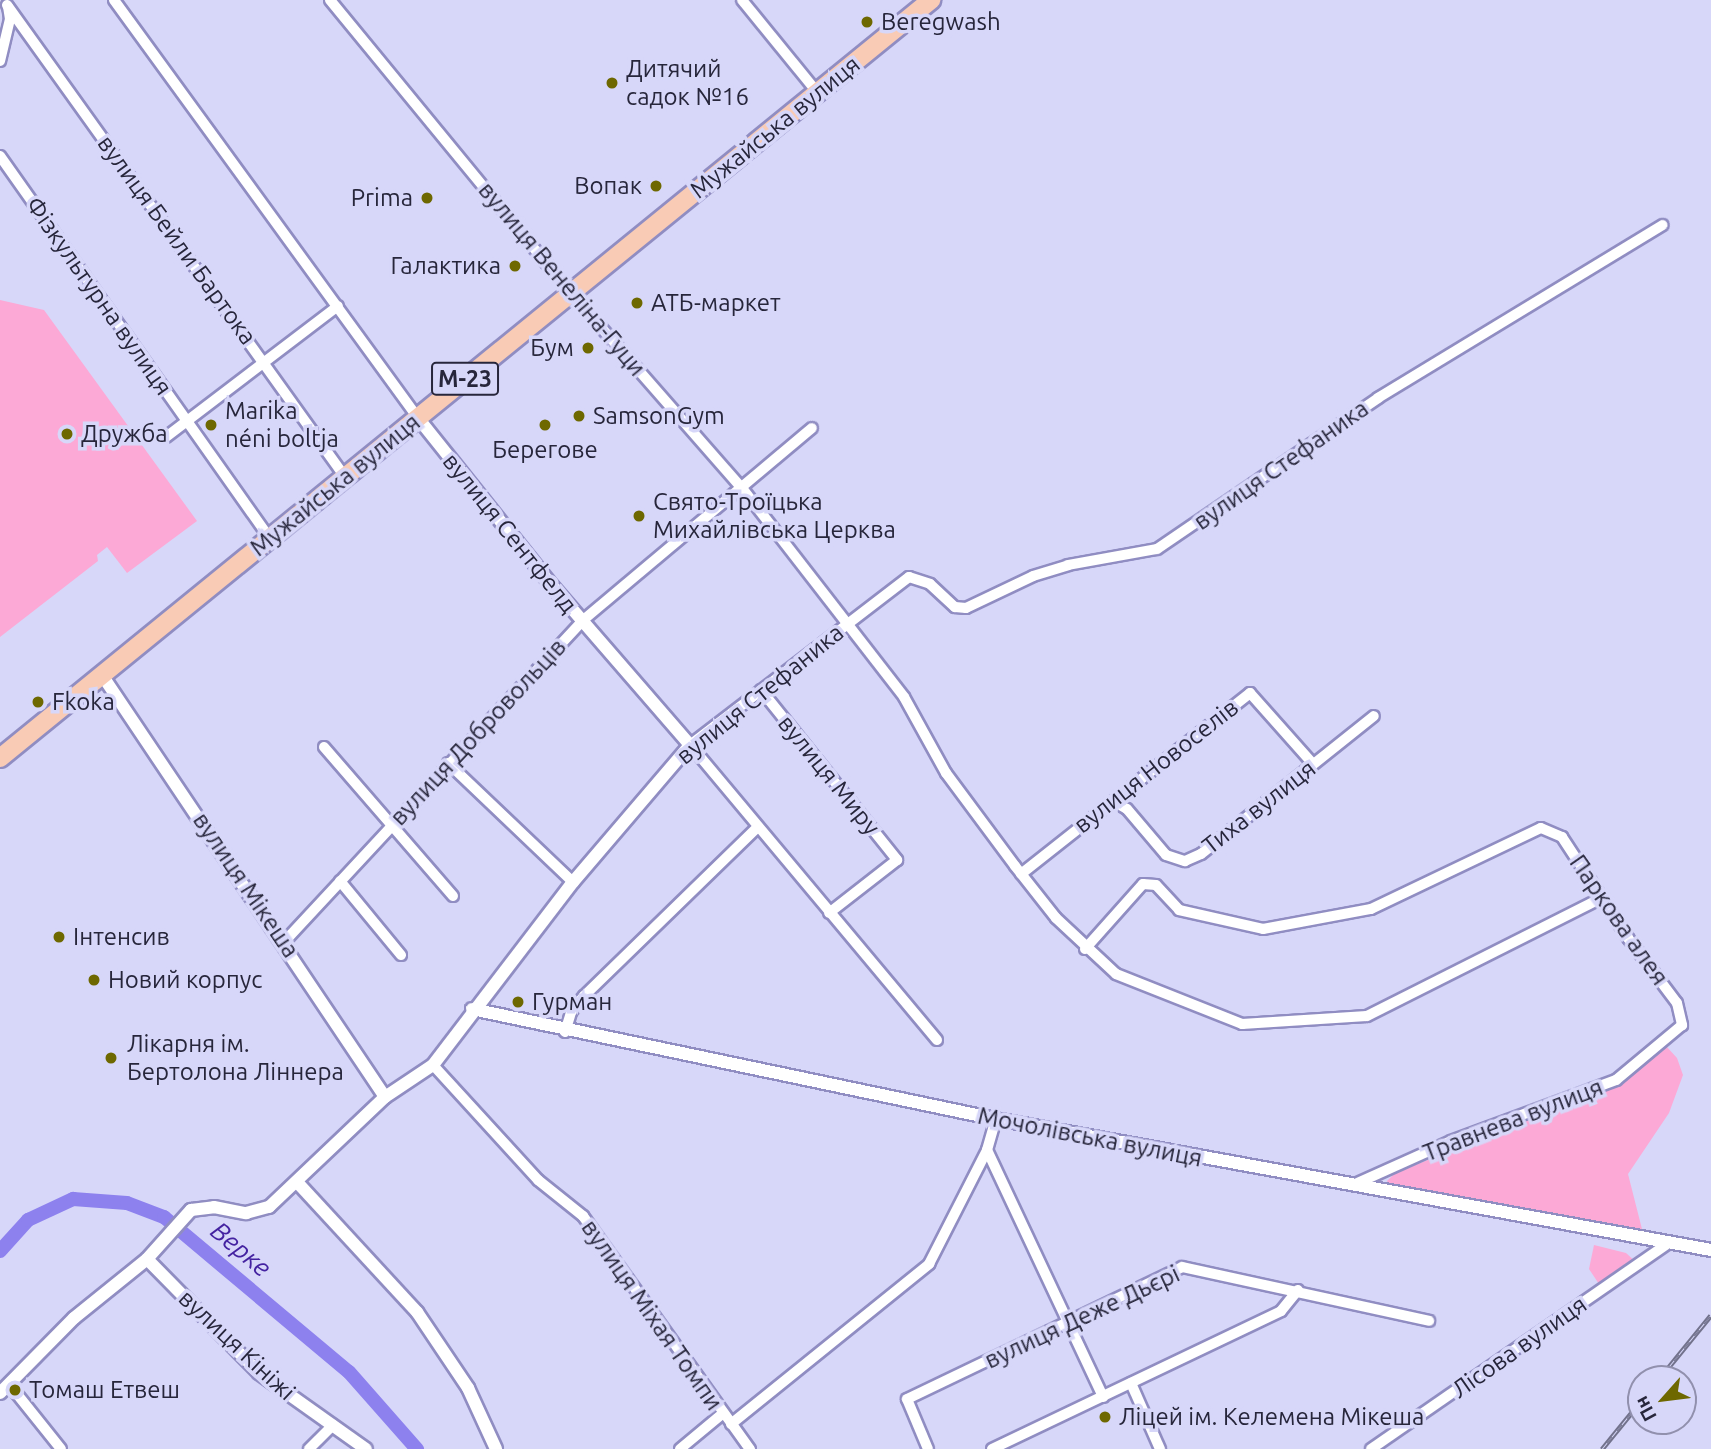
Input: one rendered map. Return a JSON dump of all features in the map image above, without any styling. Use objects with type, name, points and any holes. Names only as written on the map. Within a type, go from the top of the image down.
[{"type":"highway","name":"Мужайська вулиця","points":[[0,758],[931,0]]},
{"type":"main road","name":"вулиця Сентфелд","points":[[418,418],[582,621],[690,745]]},
{"type":"main road","name":"вулиця Мікеша","points":[[102,675],[285,941],[385,1097]]},
{"type":"main road","name":"вулиця Стефаника","points":[[3,1389],[74,1318],[147,1259],[174,1224],[202,1207],[257,1213],[297,1182],[385,1097],[433,1065],[472,1009],[573,883],[690,745]]},
{"type":"main road","name":"Мочолівська вулиця","points":[[472,1009],[565,1032],[996,1119],[1349,1187],[1666,1245],[1711,1250]]},
{"type":"main road","points":[[297,1182],[417,1312],[468,1388],[496,1449]]},
{"type":"main road","name":"вулиця Кініжі","points":[[147,1259],[259,1373],[366,1449]]},
{"type":"street","name":"вулиця Сентфелд","points":[[114,0],[418,418]]},
{"type":"street","name":"вулиця Венеліна-Гуци","points":[[330,0],[571,293],[742,488],[904,697],[946,773],[1021,874],[1085,949],[1116,974],[1242,1024],[1367,1016],[1602,898]]},
{"type":"street","points":[[742,0],[817,92]]},
{"type":"street","points":[[0,61],[10,19],[7,3]]},
{"type":"street","name":"вулиця Бейли Бартока","points":[[7,3],[345,477]]},
{"type":"street","name":"Фізкультурна вулиця","points":[[0,156],[270,539]]},
{"type":"street","name":"вулиця Стефаника","points":[[690,745],[909,577],[930,584],[955,607],[966,608],[1033,576],[1068,565],[1157,549],[1378,398],[1663,225]]},
{"type":"street","points":[[166,437],[338,306]]},
{"type":"street","name":"вулиця Добровольців","points":[[285,941],[582,621],[812,428]]},
{"type":"street","name":"вулиця Миру","points":[[761,690],[897,860],[828,914]]},
{"type":"street","name":"вулиця Новоселів","points":[[1021,874],[1250,693],[1313,764]]},
{"type":"street","name":"Тиха вулиця","points":[[1113,801],[1127,809],[1166,855],[1185,861],[1201,854],[1374,716]]},
{"type":"street","name":"вулиця Сентфелд","points":[[690,745],[756,829],[937,1040]]},
{"type":"street","points":[[324,747],[453,896]]},
{"type":"street","points":[[448,763],[573,883]]},
{"type":"street","name":"Паркова алея","points":[[1085,949],[1143,884],[1156,885],[1179,910],[1263,929],[1371,909],[1541,828],[1562,837],[1677,1003]]},
{"type":"street","points":[[565,1032],[571,1012],[584,996],[756,829]]},
{"type":"street","points":[[340,881],[401,955]]},
{"type":"street","name":"Травнева вулиця","points":[[1349,1187],[1451,1141],[1615,1080],[1682,1025],[1677,1003]]},
{"type":"street","name":"вулиця Міхая Томпи","points":[[433,1065],[538,1180],[583,1216],[618,1259],[722,1414],[750,1449]]},
{"type":"street","points":[[731,1424],[929,1264],[987,1150],[996,1119]]},
{"type":"street","points":[[987,1150],[1103,1397]]},
{"type":"street","name":"Лісова вулиця","points":[[1371,1449],[1666,1245]]},
{"type":"street","name":"вулиця Деже Дьєрі","points":[[928,1449],[906,1402],[1182,1266],[1429,1321]]},
{"type":"street","points":[[992,1449],[1281,1311],[1298,1290]]},
{"type":"street","points":[[1131,1383],[1160,1449]]},
{"type":"street","points":[[3,1389],[61,1449]]},
{"type":"street","points":[[680,1449],[722,1414]]},
{"type":"street","points":[[309,1449],[333,1425]]},
{"type":"shaded area","name":"Дружба","points":[[0,300],[44,310],[197,521],[127,573],[107,547],[97,555],[98,561],[0,637]]},
{"type":"shaded area","points":[[1666,1046],[1677,1058],[1683,1075],[1669,1113],[1628,1174],[1644,1237],[1390,1188],[1387,1181],[1395,1173],[1620,1084]]},
{"type":"shaded area","points":[[1594,1245],[1626,1253],[1637,1263],[1601,1287],[1589,1269]]},
{"type":"waterway","name":"Верке","points":[[0,1251],[28,1220],[73,1199],[127,1203],[164,1217],[349,1372],[417,1449]]},
{"type":"railway","points":[[1670,1365],[1711,1315]]},
{"type":"railway","points":[[1602,1449],[1627,1418]]},
{"type":"place","name":"Beregwash","points":[[867,22]]},
{"type":"place","name":"Дитячий садок №16","points":[[612,83]]},
{"type":"place","name":"Вопак","points":[[656,186]]},
{"type":"place","name":"Prima","points":[[427,198]]},
{"type":"place","name":"Галактика","points":[[515,266]]},
{"type":"place","name":"АТБ-маркет","points":[[637,303]]},
{"type":"place","name":"Бум","points":[[588,348]]},
{"type":"place","name":"SamsonGym","points":[[579,416]]},
{"type":"place","name":"Marika néni boltja","points":[[211,425]]},
{"type":"place","name":"Берегове","points":[[545,425]]},
{"type":"place","name":"Дружба","points":[[67,434]]},
{"type":"place","name":"Свято-Троїцька Михайлівська Церква","points":[[639,516]]},
{"type":"place","name":"Fkoka","points":[[38,702]]},
{"type":"place","name":"Інтенсив","points":[[59,937]]},
{"type":"place","name":"Новий корпус","points":[[94,980]]},
{"type":"place","name":"Гурман","points":[[518,1002]]},
{"type":"place","name":"Лікарня ім. Бертолона Ліннера","points":[[111,1058]]},
{"type":"place","name":"Томаш Етвеш","points":[[15,1390]]},
{"type":"place","name":"Ліцей ім. Келемена Мікеша","points":[[1105,1417]]}]
